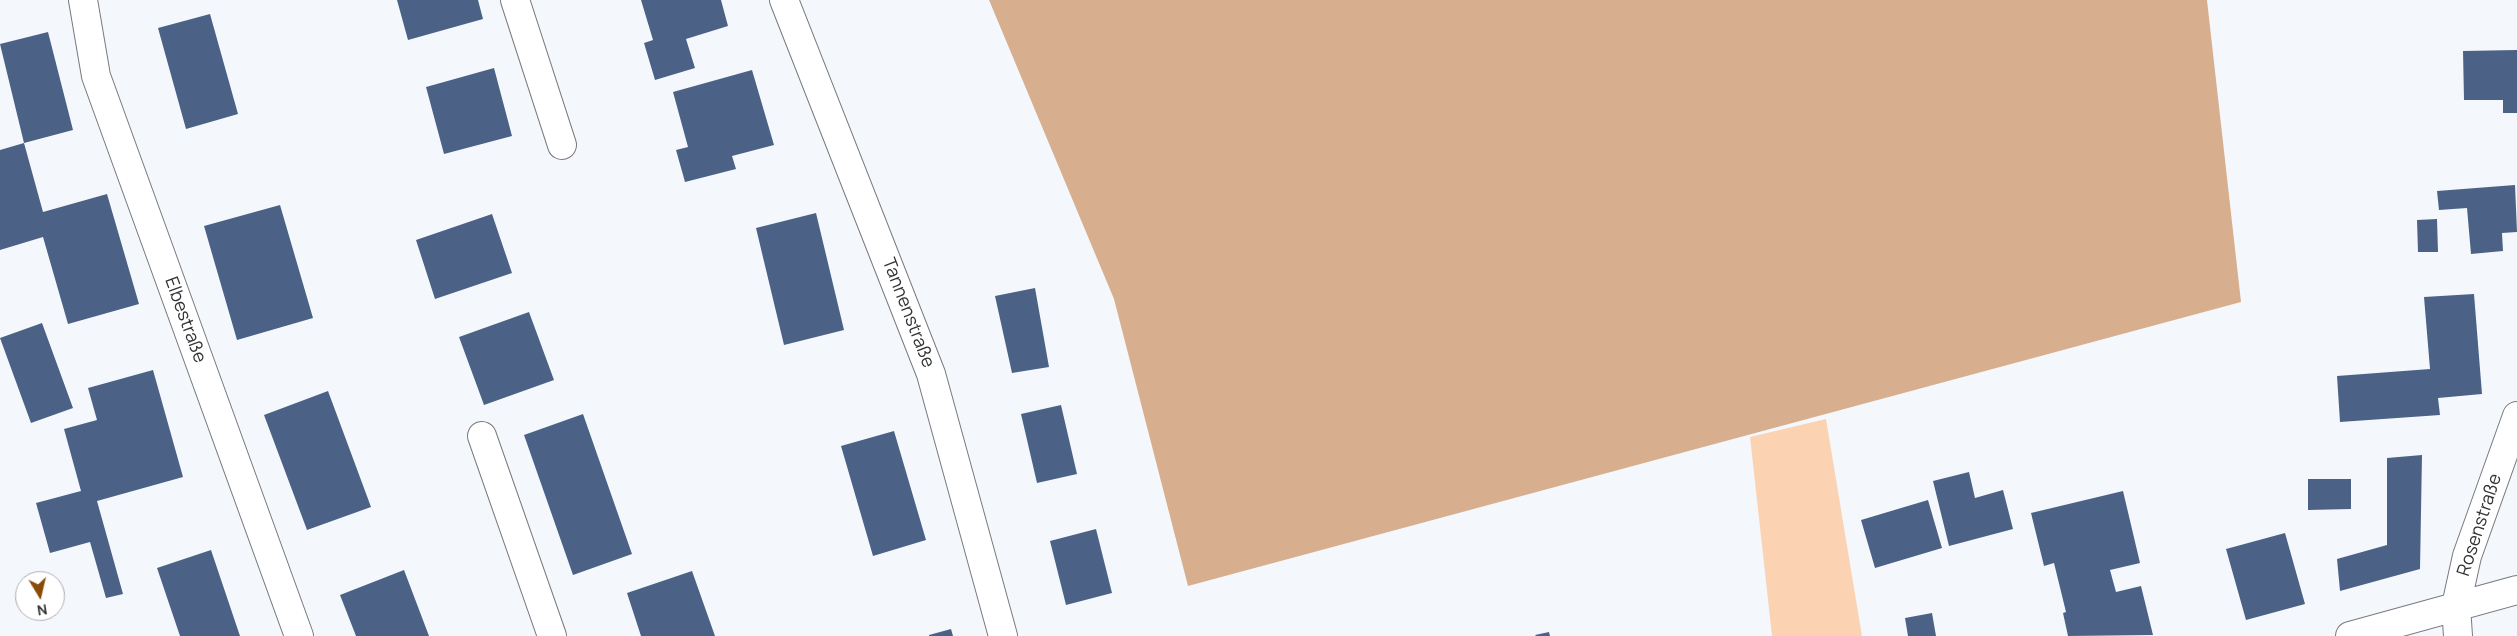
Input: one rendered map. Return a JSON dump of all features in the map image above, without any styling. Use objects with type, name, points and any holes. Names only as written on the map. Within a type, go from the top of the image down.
[{"type":"street","name":"Elbestraße","points":[[83,0],[96,76],[299,636]]},
{"type":"street","points":[[515,0],[562,145]]},
{"type":"street","name":"Tannenstraße","points":[[784,0],[932,374],[1003,636]]},
{"type":"street","name":"Rosenstraße","points":[[2458,636],[2456,606],[2467,556],[2517,416]]},
{"type":"street","points":[[482,436],[552,636]]},
{"type":"street","points":[[2350,636],[2517,590]]},
{"type":"shaded area","points":[[989,0],[2207,0],[2241,302],[1188,586],[1114,299]]},
{"type":"shaded area","points":[[1826,419],[1862,636],[1772,636],[1750,437]]},
{"type":"building","points":[[397,0],[478,0],[483,19],[408,40]]},
{"type":"building","points":[[641,0],[721,0],[728,26],[686,39],[695,68],[655,80],[644,43],[653,40]]},
{"type":"building","points":[[210,14],[238,114],[186,129],[158,28]]},
{"type":"building","points":[[48,32],[73,130],[24,143],[0,44]]},
{"type":"building","points":[[2517,50],[2517,113],[2503,113],[2503,100],[2464,100],[2463,51]]},
{"type":"building","points":[[494,68],[512,136],[444,154],[426,87]]},
{"type":"building","points":[[752,70],[774,145],[732,156],[736,169],[685,182],[676,150],[688,147],[673,92]]},
{"type":"building","points":[[24,143],[43,212],[107,194],[139,304],[68,324],[43,237],[0,250],[0,150]]},
{"type":"building","points":[[2515,185],[2517,232],[2502,233],[2503,251],[2471,254],[2467,208],[2439,210],[2437,191]]},
{"type":"building","points":[[280,205],[313,318],[237,340],[204,226]]},
{"type":"building","points":[[816,213],[844,330],[784,345],[756,228]]},
{"type":"building","points":[[492,214],[512,273],[435,299],[416,240]]},
{"type":"building","points":[[2437,219],[2438,252],[2418,252],[2417,220]]},
{"type":"building","points":[[1035,288],[1049,367],[1012,373],[995,296]]},
{"type":"building","points":[[2474,294],[2482,394],[2438,398],[2440,415],[2340,422],[2337,376],[2430,369],[2424,297]]},
{"type":"building","points":[[529,312],[554,380],[484,405],[459,337]]},
{"type":"building","points":[[42,323],[73,408],[31,423],[0,338]]},
{"type":"building","points":[[153,370],[183,477],[97,501],[123,594],[106,598],[90,542],[50,553],[36,503],[81,491],[64,429],[97,420],[88,388]]},
{"type":"building","points":[[328,391],[371,507],[307,530],[264,415]]},
{"type":"building","points":[[1061,405],[1077,474],[1037,483],[1021,414]]},
{"type":"building","points":[[583,414],[632,554],[573,575],[524,435]]},
{"type":"building","points":[[894,431],[926,540],[873,556],[841,446]]},
{"type":"building","points":[[2422,455],[2420,569],[2340,591],[2337,559],[2387,545],[2387,458]]},
{"type":"building","points":[[1969,472],[1975,498],[2003,490],[2013,529],[1949,546],[1933,481]]},
{"type":"building","points":[[2308,479],[2351,479],[2351,509],[2308,510]]},
{"type":"building","points":[[2123,491],[2140,563],[2110,570],[2116,592],[2141,586],[2153,635],[2068,636],[2063,613],[2066,612],[2054,563],[2044,566],[2031,513]]},
{"type":"building","points":[[1928,500],[1942,548],[1875,568],[1861,520]]},
{"type":"building","points":[[1096,529],[1112,593],[1066,605],[1050,541]]},
{"type":"building","points":[[2285,533],[2305,604],[2246,620],[2226,549]]},
{"type":"building","points":[[211,550],[240,636],[180,636],[157,568]]},
{"type":"building","points":[[404,570],[429,636],[356,636],[340,595]]},
{"type":"building","points":[[692,571],[715,636],[641,636],[627,593]]},
{"type":"building","points":[[1932,613],[1936,636],[1908,636],[1905,618]]},
{"type":"building","points":[[951,629],[953,636],[929,636],[929,635]]},
{"type":"building","points":[[1549,632],[1550,636],[1535,635]]}]
